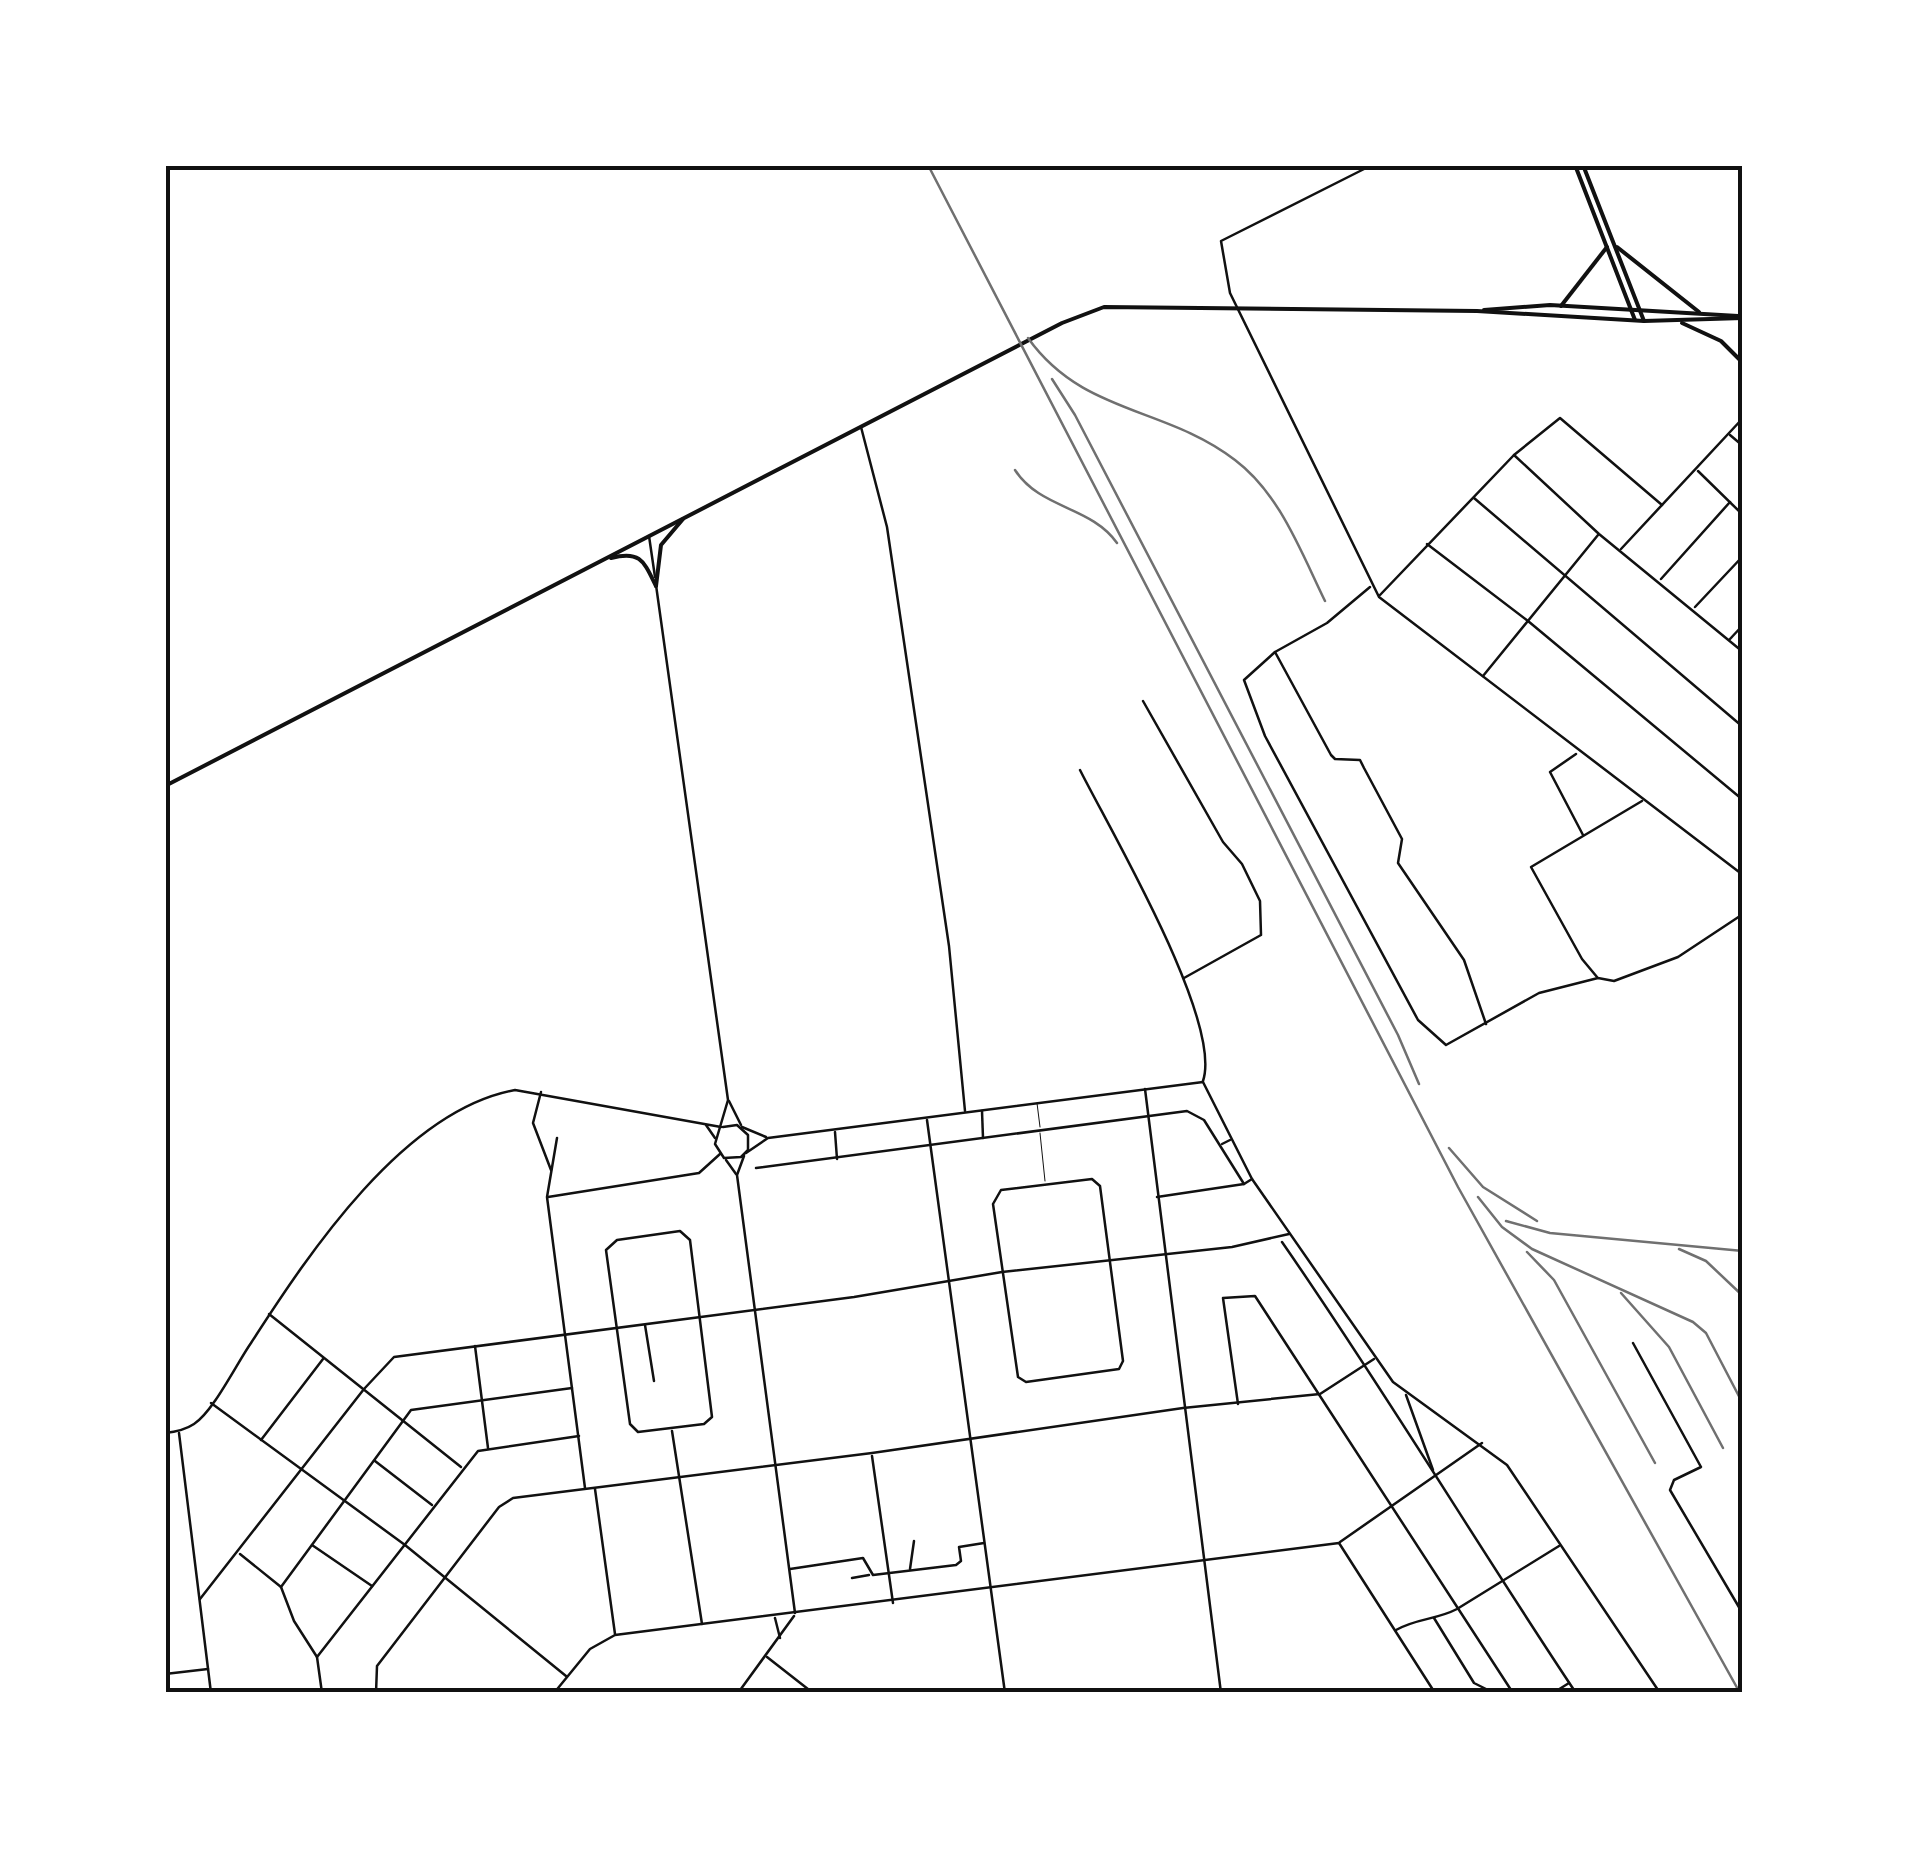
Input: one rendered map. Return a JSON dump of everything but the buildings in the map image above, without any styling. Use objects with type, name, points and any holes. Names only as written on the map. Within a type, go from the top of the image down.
[{"type":"main road","points":[[1575,165],[1635,320]]},
{"type":"main road","points":[[1583,165],[1644,321]]},
{"type":"main road","points":[[1614,245],[1699,312]]},
{"type":"main road","points":[[1561,306],[1607,247]]},
{"type":"main road","points":[[1477,311],[1502,306],[1561,306],[1743,317]]},
{"type":"main road","points":[[165,786],[1047,331],[1104,308],[1477,311],[1644,321],[1743,317]]},
{"type":"main road","points":[[1678,321],[1721,341],[1743,363]]},
{"type":"main road","points":[[656,586],[662,546],[686,516]]},
{"type":"main road","points":[[603,560],[636,554],[646,560],[656,586]]},
{"type":"street","points":[[1372,165],[1222,241],[1225,275],[1238,308],[1370,587],[1578,752],[1743,875]]},
{"type":"street","points":[[1378,596],[1514,455],[1560,418],[1662,505]]},
{"type":"street","points":[[1620,550],[1743,418]]},
{"type":"street","points":[[861,426],[887,527],[949,946],[965,1112]]},
{"type":"street","points":[[1729,434],[1743,446]]},
{"type":"street","points":[[1514,455],[1599,534],[1660,580],[1743,652]]},
{"type":"street","points":[[1696,469],[1743,516]]},
{"type":"street","points":[[1472,497],[1743,727]]},
{"type":"street","points":[[1660,580],[1730,502]]},
{"type":"street","points":[[649,534],[728,1100],[723,1127],[715,1138]]},
{"type":"street","points":[[1483,676],[1599,534]]},
{"type":"street","points":[[1427,544],[1528,621],[1743,800]]},
{"type":"street","points":[[1694,608],[1743,556]]},
{"type":"street","points":[[1370,587],[1327,622],[1275,652],[1244,680],[1265,736],[1418,1020],[1446,1046],[1540,993],[1598,978],[1614,981],[1678,957],[1743,914]]},
{"type":"street","points":[[1729,640],[1743,625]]},
{"type":"street","points":[[1275,652],[1331,754],[1336,759],[1360,760],[1402,839],[1398,862],[1464,960],[1486,1025]]},
{"type":"street","points":[[1143,701],[1223,842],[1242,864],[1260,901],[1261,935],[1184,978]]},
{"type":"street","points":[[1578,752],[1550,772],[1583,836]]},
{"type":"street","points":[[1080,770],[1184,978],[1205,1057],[1203,1082],[1214,1096],[1230,1140],[1252,1179],[1406,1395],[1482,1443],[1506,1465],[1660,1693]]},
{"type":"street","points":[[1598,978],[1582,958],[1531,867],[1642,801]]},
{"type":"street","points":[[547,1197],[700,1173],[722,1156],[736,1159],[768,1138],[1145,1086],[1203,1082]]},
{"type":"street","points":[[1145,1086],[1221,1693]]},
{"type":"street","points":[[165,1433],[197,1423],[269,1314],[348,1206],[442,1122],[490,1095],[516,1090],[541,1092],[705,1124],[742,1127],[768,1138]]},
{"type":"street","points":[[541,1092],[532,1122],[552,1171]]},
{"type":"street","points":[[728,1100],[750,1140],[737,1175],[795,1614],[780,1640],[738,1693]]},
{"type":"street","points":[[982,1110],[983,1140]]},
{"type":"street","points":[[756,1168],[1187,1111],[1198,1114],[1244,1184]]},
{"type":"street","points":[[927,1118],[1004,1693]]},
{"type":"street","points":[[705,1124],[737,1175]]},
{"type":"street","points":[[835,1129],[837,1160]]},
{"type":"street","points":[[558,1138],[547,1197],[585,1490]]},
{"type":"street","points":[[1220,1145],[1230,1140]]},
{"type":"street","points":[[1092,1179],[1100,1186],[1123,1361],[1119,1369],[1026,1382],[1018,1378],[993,1204],[1002,1190],[1046,1184],[1092,1179]]},
{"type":"street","points":[[1156,1197],[1244,1184],[1252,1179]]},
{"type":"street","points":[[686,1233],[701,1316],[712,1417],[704,1424],[672,1429],[642,1432],[632,1427],[606,1250],[614,1240],[686,1233]]},
{"type":"street","points":[[199,1600],[303,1472],[364,1389],[394,1357],[754,1310],[1002,1272],[1110,1264],[1281,1239],[1289,1234]]},
{"type":"street","points":[[1281,1239],[1366,1363],[1576,1693]]},
{"type":"street","points":[[1238,1404],[1223,1298],[1246,1294],[1255,1296],[1513,1693]]},
{"type":"street","points":[[269,1314],[463,1468]]},
{"type":"street","points":[[645,1324],[654,1381]]},
{"type":"street","points":[[1633,1343],[1701,1467],[1674,1480],[1670,1490],[1743,1614]]},
{"type":"street","points":[[476,1346],[488,1449]]},
{"type":"street","points":[[261,1440],[324,1357]]},
{"type":"street","points":[[376,1693],[377,1666],[506,1501],[1183,1408],[1320,1394],[1376,1358]]},
{"type":"street","points":[[281,1587],[411,1410],[572,1388]]},
{"type":"street","points":[[1406,1395],[1435,1476]]},
{"type":"street","points":[[211,1403],[406,1545],[566,1676]]},
{"type":"street","points":[[672,1429],[702,1624]]},
{"type":"street","points":[[179,1431],[211,1693]]},
{"type":"street","points":[[317,1657],[478,1451],[578,1436]]},
{"type":"street","points":[[554,1693],[596,1644],[615,1635],[1338,1543],[1482,1443]]},
{"type":"street","points":[[872,1453],[893,1602]]},
{"type":"street","points":[[373,1459],[434,1506]]},
{"type":"street","points":[[595,1489],[615,1635]]},
{"type":"street","points":[[1312,1538],[1314,1546]]},
{"type":"street","points":[[910,1570],[914,1541]]},
{"type":"street","points":[[852,1578],[958,1564],[959,1547],[984,1543]]},
{"type":"street","points":[[1338,1543],[1435,1693]]},
{"type":"street","points":[[311,1544],[372,1586]]},
{"type":"street","points":[[1396,1630],[1417,1618],[1434,1618],[1457,1609],[1560,1545]]},
{"type":"street","points":[[239,1553],[281,1587],[294,1620],[317,1657],[322,1693]]},
{"type":"street","points":[[789,1569],[863,1558],[870,1575]]},
{"type":"street","points":[[773,1616],[780,1626],[780,1640]]},
{"type":"street","points":[[1434,1618],[1474,1682],[1494,1693]]},
{"type":"street","points":[[766,1656],[813,1693]]},
{"type":"street","points":[[165,1674],[208,1670]]},
{"type":"street","points":[[1553,1693],[1569,1683]]},
{"type":"lane","points":[[1037,1102],[1046,1184]]},
{"type":"railway","points":[[928,165],[1458,1187],[1740,1693]]},
{"type":"railway","points":[[1028,338],[1074,382],[1208,442],[1251,474],[1288,525],[1325,601]]},
{"type":"railway","points":[[1052,379],[1075,415],[1398,1035],[1419,1084]]},
{"type":"railway","points":[[1015,470],[1038,493],[1094,521],[1117,543]]},
{"type":"railway","points":[[1449,1148],[1483,1187],[1537,1221]]},
{"type":"railway","points":[[1478,1197],[1502,1227],[1532,1249],[1693,1322],[1706,1333],[1743,1404]]},
{"type":"railway","points":[[1506,1221],[1550,1233],[1743,1251]]},
{"type":"railway","points":[[1679,1249],[1706,1261],[1743,1296]]},
{"type":"railway","points":[[1527,1252],[1554,1280],[1655,1463]]},
{"type":"railway","points":[[1621,1293],[1669,1347],[1723,1448]]}]
